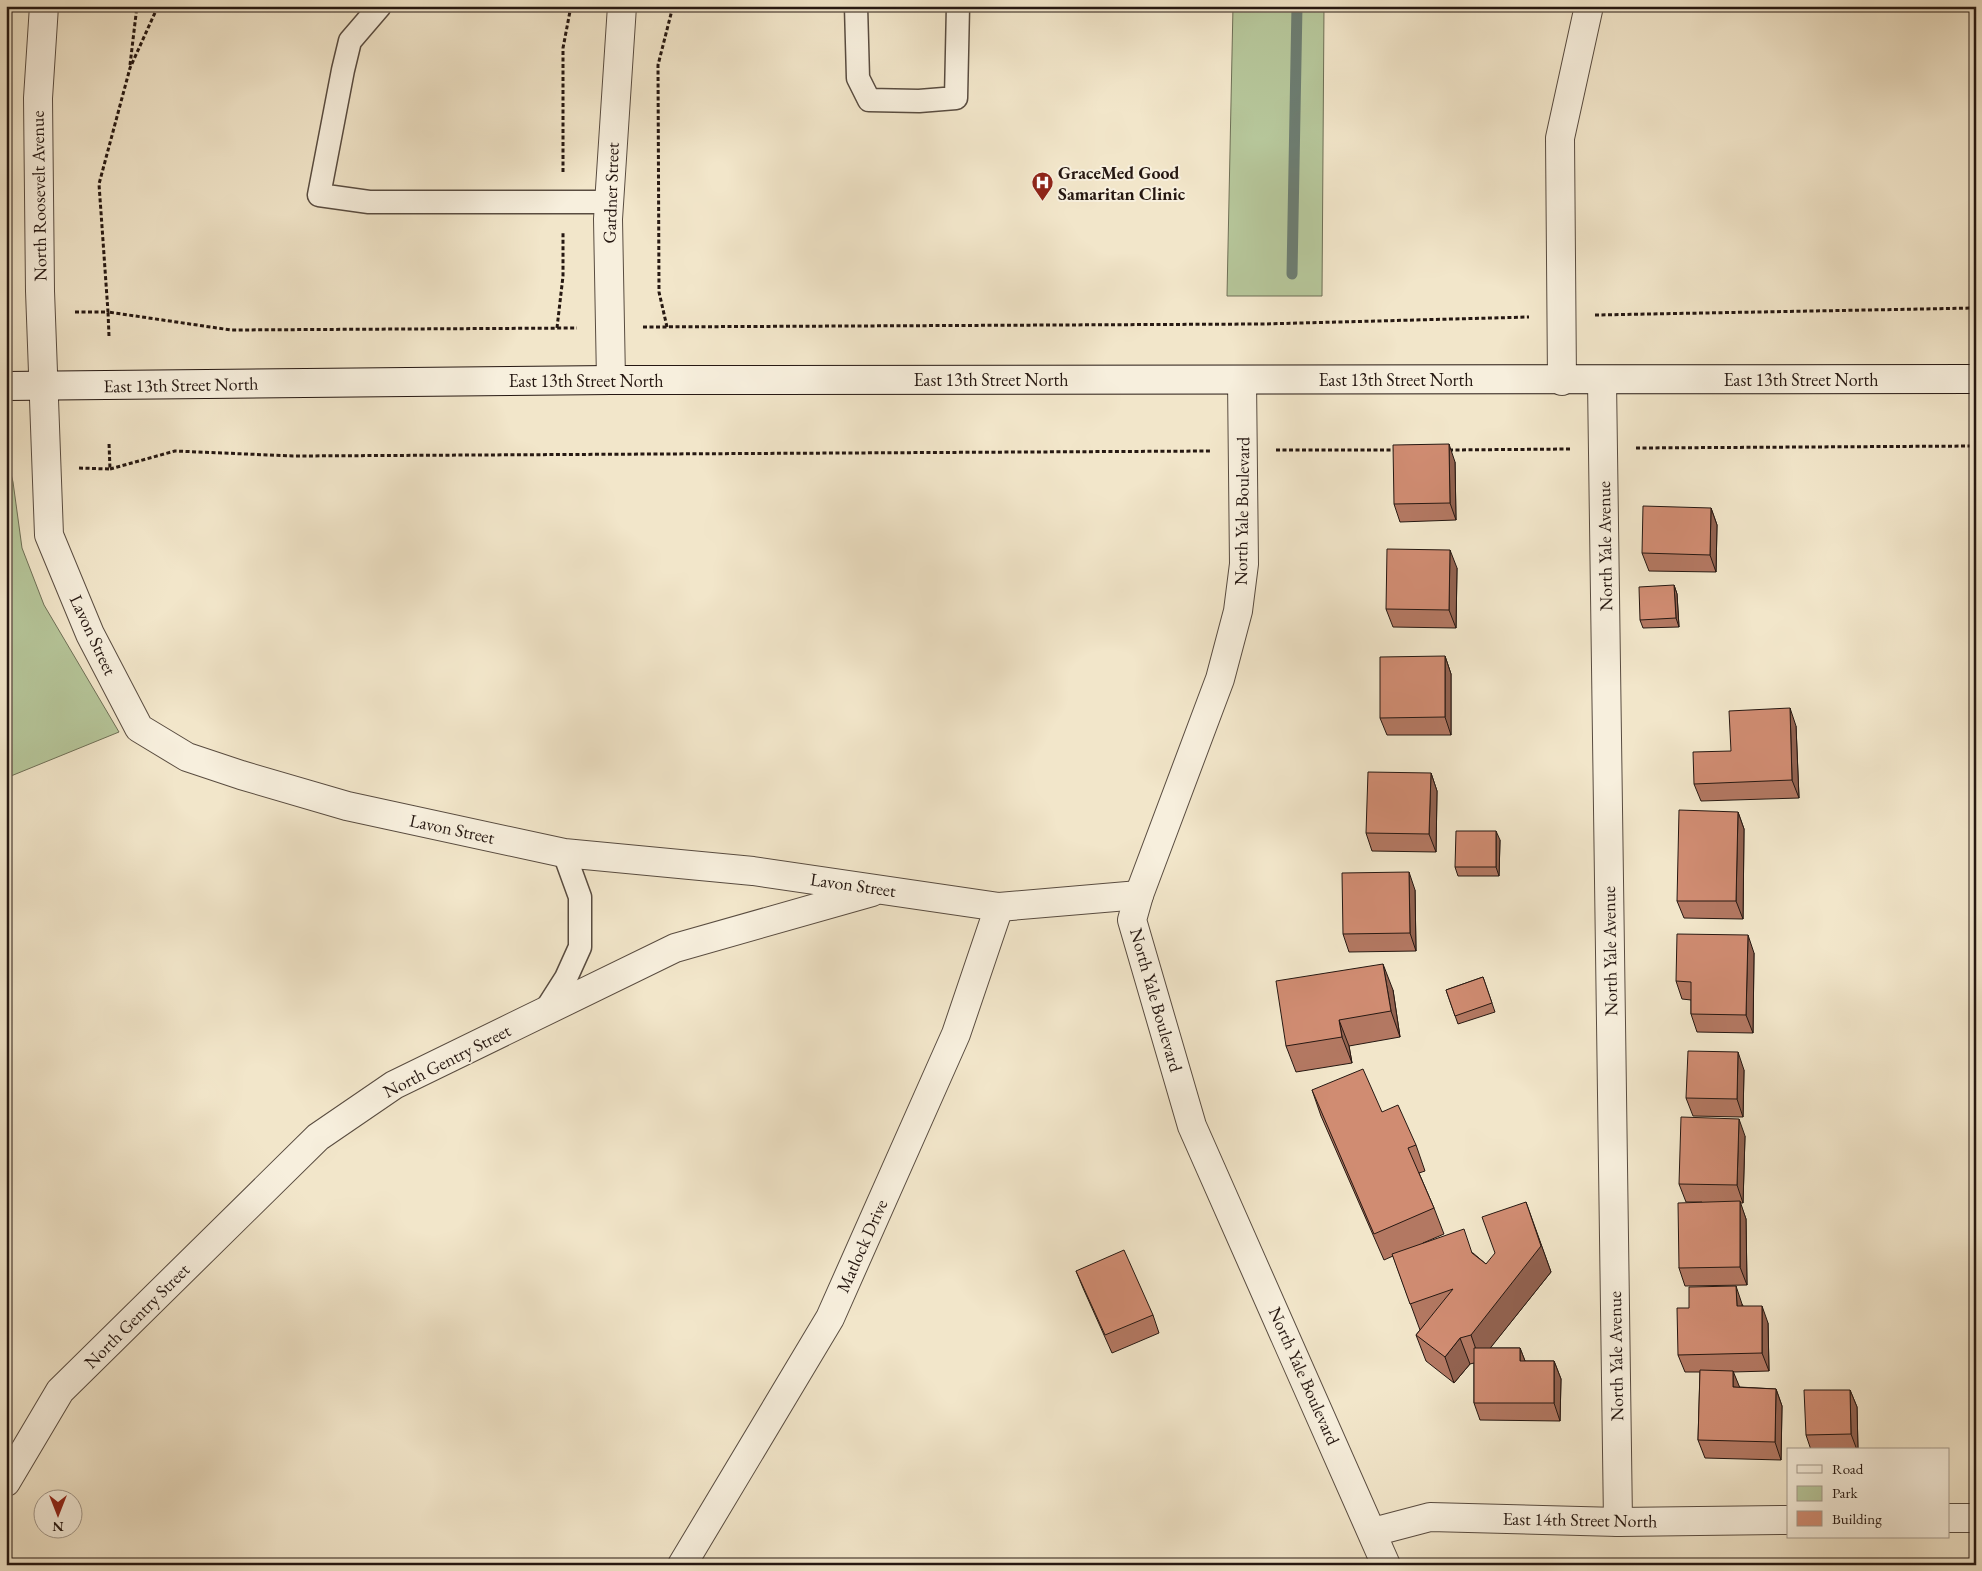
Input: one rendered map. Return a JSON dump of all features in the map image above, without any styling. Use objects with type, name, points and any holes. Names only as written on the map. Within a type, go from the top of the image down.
[{"type":"street","name":"North Roosevelt Avenue","points":[[43,386],[38,98],[44,6]]},
{"type":"street","name":"Gardner Street","points":[[611,380],[609,202],[622,6]]},
{"type":"street","points":[[1562,381],[1560,138],[1589,6]]},
{"type":"street","name":"East 13th Street North","points":[[6,386],[611,380],[1602,381],[1976,379]]},
{"type":"street","name":"North Yale Boulevard","points":[[1242,380],[1244,564],[1238,611],[1220,679],[1139,895],[1132,920],[1192,1126],[1386,1565]]},
{"type":"street","name":"North Yale Avenue","points":[[1602,381],[1618,1522]]},
{"type":"street","name":"Lavon Street","points":[[43,386],[49,535],[90,634],[139,728],[187,757],[250,778],[347,806],[564,853],[753,871],[1000,907],[1139,895]]},
{"type":"street","name":"North Gentry Street","points":[[6,1482],[60,1391],[318,1137],[394,1085],[675,948],[880,889]]},
{"type":"street","name":"Matlock Drive","points":[[682,1565],[830,1318],[956,1034],[1000,907]]},
{"type":"street","name":"East 14th Street North","points":[[1373,1532],[1430,1517],[1618,1522],[1787,1520]]},
{"type":"street","points":[[1950,1518],[1976,1518]]},
{"type":"lane","points":[[380,6],[350,41],[319,196],[369,202],[609,202]]},
{"type":"lane","points":[[856,6],[858,78],[870,100],[919,101],[956,98],[958,6]]},
{"type":"lane","points":[[544,1012],[566,978],[580,947],[580,897],[564,853]]},
{"type":"path","points":[[109,336],[99,184],[130,68],[137,6]]},
{"type":"path","points":[[130,68],[158,6]]},
{"type":"path","points":[[557,328],[563,276],[563,48],[571,6]]},
{"type":"path","points":[[667,327],[659,292],[658,64],[673,6]]},
{"type":"path","points":[[70,312],[108,312],[231,330],[1262,324],[1976,308]]},
{"type":"path","points":[[109,443],[110,469]]},
{"type":"path","points":[[1447,450],[1976,446]]},
{"type":"path","points":[[70,467],[110,469],[175,451],[303,456],[1398,450]]},
{"type":"green space","points":[[1233,6],[1324,6],[1322,296],[1227,296]]},
{"type":"green space","points":[[6,454],[13,482],[22,548],[44,605],[119,732],[6,778]]},
{"type":"building","points":[[1449,444],[1450,503],[1394,504],[1393,445]]},
{"type":"building","points":[[1643,506],[1711,508],[1710,555],[1642,553]]},
{"type":"building","points":[[1387,549],[1450,550],[1449,610],[1386,609]]},
{"type":"building","points":[[1674,585],[1676,618],[1640,620],[1639,587]]},
{"type":"building","points":[[1445,656],[1445,717],[1380,718],[1380,657]]},
{"type":"building","points":[[1790,708],[1792,780],[1694,784],[1693,752],[1731,751],[1729,711]]},
{"type":"building","points":[[1368,772],[1431,773],[1429,834],[1366,833]]},
{"type":"building","points":[[1679,810],[1738,812],[1736,901],[1677,901]]},
{"type":"building","points":[[1456,831],[1496,831],[1496,867],[1455,867]]},
{"type":"building","points":[[1409,872],[1410,933],[1343,934],[1342,873]]},
{"type":"building","points":[[1677,934],[1748,935],[1746,1015],[1691,1014],[1691,982],[1676,981]]},
{"type":"building","points":[[1383,964],[1391,1011],[1339,1020],[1342,1037],[1286,1046],[1276,981]]},
{"type":"building","points":[[1483,977],[1492,1003],[1455,1016],[1446,990]]},
{"type":"building","points":[[1688,1051],[1738,1052],[1737,1099],[1686,1098]]},
{"type":"building","points":[[1363,1069],[1382,1112],[1398,1105],[1416,1145],[1408,1148],[1434,1208],[1374,1234],[1312,1090]]},
{"type":"building","points":[[1681,1117],[1739,1119],[1737,1185],[1679,1184]]},
{"type":"building","points":[[1740,1201],[1740,1267],[1679,1268],[1678,1203]]},
{"type":"building","points":[[1526,1202],[1541,1246],[1471,1335],[1460,1338],[1445,1357],[1416,1335],[1453,1289],[1410,1304],[1392,1254],[1464,1229],[1472,1253],[1486,1264],[1495,1253],[1482,1217]]},
{"type":"building","points":[[1124,1250],[1153,1315],[1105,1335],[1076,1271]]},
{"type":"building","points":[[1736,1286],[1737,1306],[1762,1306],[1762,1353],[1678,1355],[1677,1308],[1689,1308],[1689,1287]]},
{"type":"building","points":[[1474,1348],[1520,1348],[1520,1361],[1554,1361],[1554,1403],[1474,1403]]},
{"type":"building","points":[[1700,1370],[1733,1371],[1733,1387],[1776,1389],[1775,1442],[1698,1440]]},
{"type":"building","points":[[1804,1390],[1850,1390],[1851,1434],[1806,1435]]},
{"type":"waterway","points":[[1292,274],[1297,6]]},
{"type":"place","name":"GraceMed Good Samaritan Clinic","points":[[1042,202]]}]
